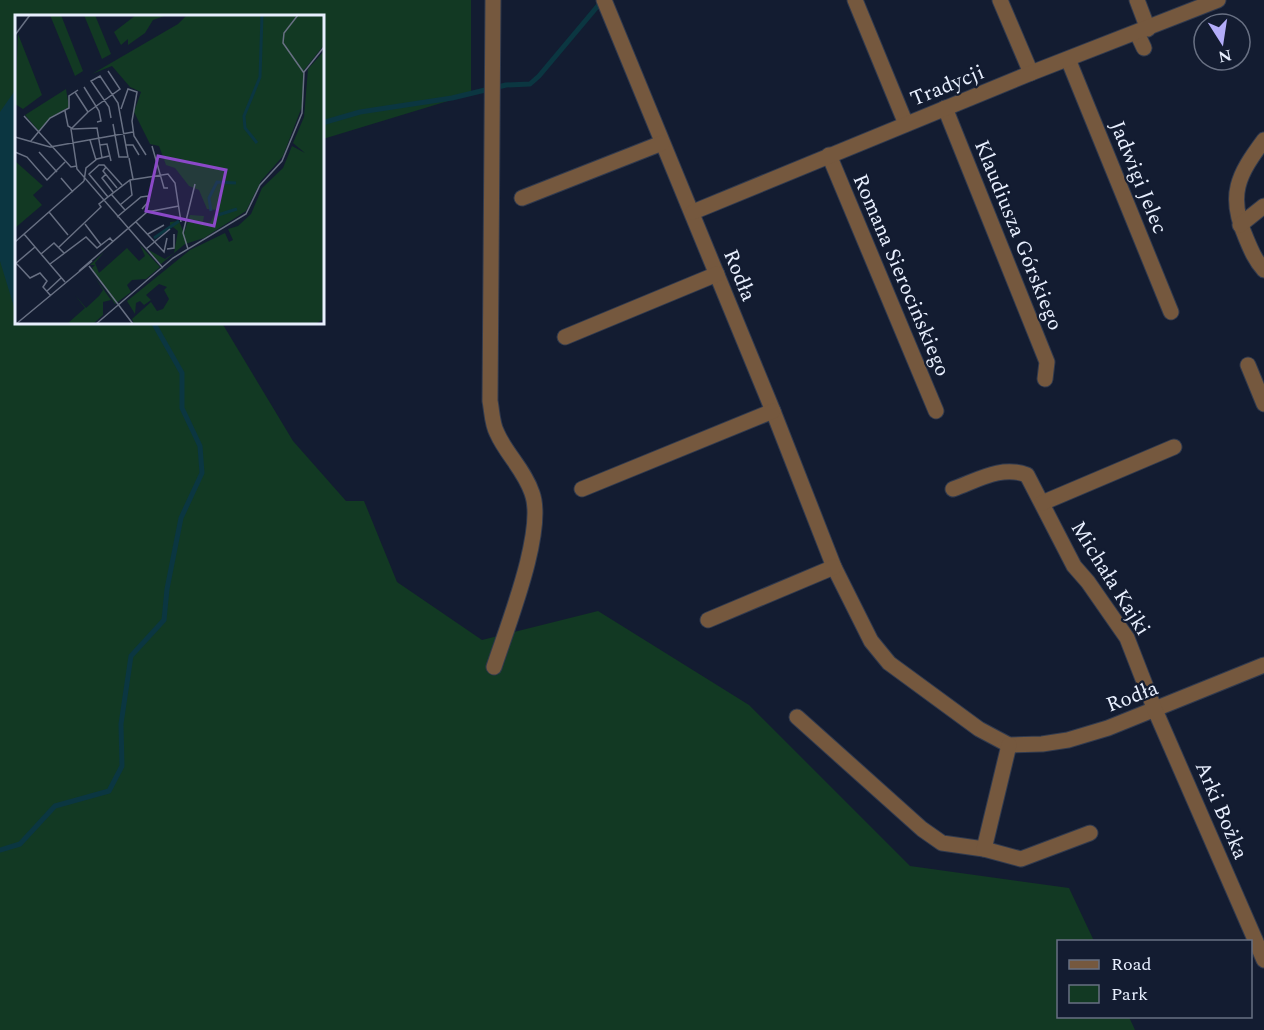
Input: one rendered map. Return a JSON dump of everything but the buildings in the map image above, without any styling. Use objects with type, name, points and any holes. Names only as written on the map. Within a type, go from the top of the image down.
[{"type":"street","points":[[493,0],[490,401],[496,432],[529,484],[536,508],[529,559],[494,667]]},
{"type":"street","name":"Rodła","points":[[604,0],[774,411],[834,567],[871,641],[889,663],[979,729],[1009,745],[1068,740],[1108,728],[1264,665]]},
{"type":"street","points":[[855,0],[906,124]]},
{"type":"street","points":[[1000,0],[1031,73]]},
{"type":"street","points":[[1137,0],[1144,48]]},
{"type":"street","name":"Tradycji","points":[[693,212],[1031,73],[1218,0]]},
{"type":"street","name":"Jadwigi Jelec","points":[[1068,59],[1171,312]]},
{"type":"street","name":"Klaudiusza Górskiego","points":[[945,108],[1047,362],[1045,379]]},
{"type":"street","points":[[1264,140],[1242,172],[1236,192],[1236,212],[1240,225],[1256,261],[1264,270]]},
{"type":"street","points":[[522,198],[662,143]]},
{"type":"street","name":"Romana Sierocińskiego","points":[[829,155],[936,411]]},
{"type":"street","points":[[1240,225],[1264,206]]},
{"type":"street","points":[[565,336],[717,274]]},
{"type":"street","points":[[1248,365],[1264,404]]},
{"type":"street","points":[[582,489],[774,411]]},
{"type":"street","name":"Michała Kajki","points":[[1042,503],[1174,447]]},
{"type":"street","name":"Michała Kajki","points":[[954,489],[1002,471],[1015,470],[1027,475],[1074,566],[1127,638],[1155,710]]},
{"type":"street","points":[[708,620],[834,567]]},
{"type":"street","name":"Arki Bożka","points":[[1155,710],[1264,960]]},
{"type":"street","points":[[797,717],[922,829],[942,843],[984,849],[1021,859],[1090,833]]},
{"type":"street","points":[[984,849],[1009,745]]},
{"type":"green space","points":[[0,0],[471,0],[471,94],[324,139],[324,15],[15,15],[15,324],[223,324],[293,441],[346,501],[364,501],[397,582],[482,640],[598,611],[749,705],[910,866],[1069,888],[1094,940],[1057,940],[1057,1018],[1129,1018],[1135,1030],[0,1030]]},
{"type":"water","points":[[15,90],[15,308],[0,261],[0,112]]},
{"type":"waterway","points":[[324,122],[360,112],[452,98],[506,85],[530,84],[602,1]]},
{"type":"waterway","points":[[0,850],[20,844],[55,806],[109,791],[122,766],[121,724],[131,656],[164,620],[167,589],[181,518],[202,473],[200,446],[182,408],[182,373],[154,324]]}]
